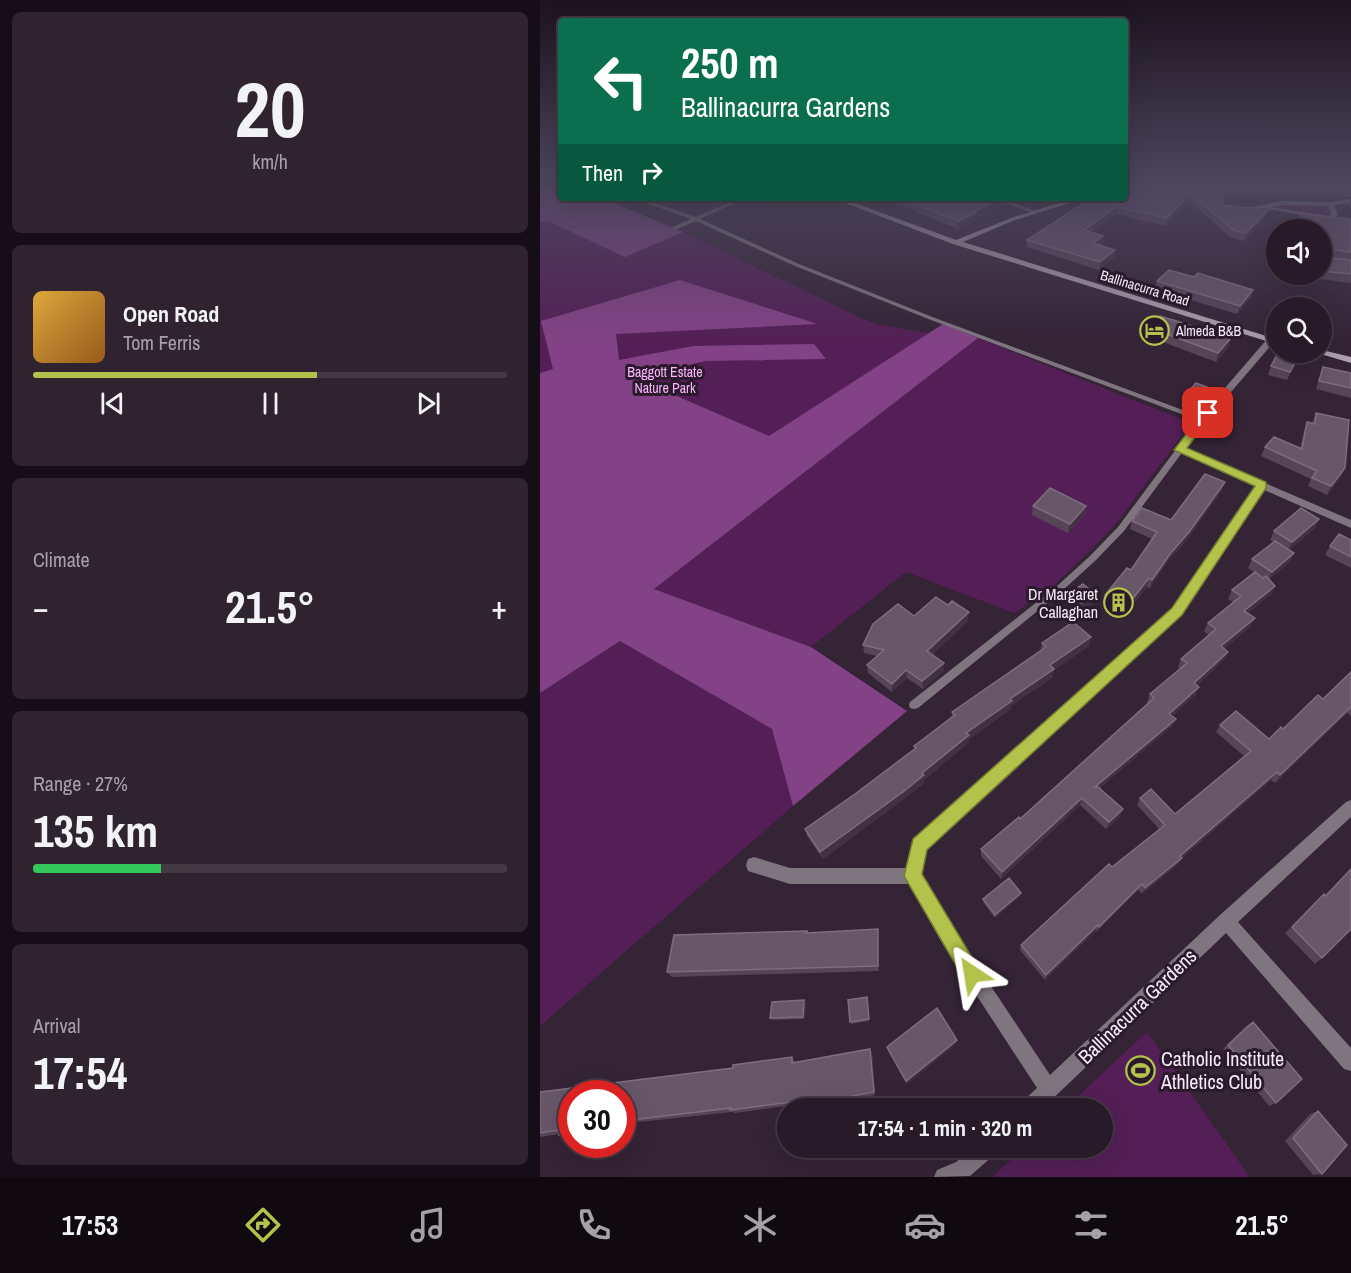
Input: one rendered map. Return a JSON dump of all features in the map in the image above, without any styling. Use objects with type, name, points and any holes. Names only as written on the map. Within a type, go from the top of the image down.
[{"type":"main road","name":"Ballinacurra Road","points":[[931,233],[1266,339]]},
{"type":"main road","points":[[956,242],[980,233]]},
{"type":"main road","points":[[1332,355],[1351,360]]},
{"type":"street","points":[[1266,350],[1203,419],[1180,450],[1350,520]]},
{"type":"street","points":[[1049,1090],[947,935],[913,876],[920,845],[1177,612],[1262,485]]},
{"type":"street","name":"Ballinacurra Gardens","points":[[1041,1098],[1226,921],[1351,807]]},
{"type":"street","points":[[754,865],[790,876],[913,876]]},
{"type":"street","points":[[1226,921],[1351,1062]]},
{"type":"street","points":[[944,1177],[963,1169],[976,1158]]},
{"type":"lane","points":[[727,233],[797,265],[887,301],[1203,419]]},
{"type":"lane","points":[[914,705],[1059,589],[1093,558],[1121,529],[1180,450]]},
{"type":"green space","name":"Baggott Estate Nature Park","points":[[540,233],[644,233],[663,240],[685,233],[863,319],[880,325],[929,333],[540,618]]},
{"type":"green space","points":[[978,338],[1191,423],[1115,525],[1052,587],[1014,613],[906,572],[811,647],[654,589]]},
{"type":"green space","points":[[620,641],[772,729],[793,806],[540,1026],[540,693]]},
{"type":"green space","name":"Catholic Institute Athletics Club","points":[[1147,1032],[1250,1177],[992,1177],[1013,1158],[1113,1158],[1113,1098],[1076,1098]]},
{"type":"shaded area","points":[[574,233],[681,233],[625,257]]},
{"type":"shaded area","points":[[680,280],[818,324],[616,334],[619,360],[693,346],[814,344],[826,359],[705,361],[635,378],[769,436],[943,324],[978,338],[654,589],[811,647],[907,711],[793,806],[772,729],[620,641],[540,693],[540,373],[553,369],[541,321]]},
{"type":"building","points":[[1038,233],[1093,233],[1103,236],[1093,243],[1115,250],[1100,262],[1027,240]]},
{"type":"building","points":[[1332,233],[1351,233],[1351,252],[1332,250]]},
{"type":"building","points":[[1332,258],[1351,260],[1351,274],[1332,272]]},
{"type":"building","points":[[1169,270],[1194,277],[1198,273],[1253,290],[1240,306],[1157,281]]},
{"type":"building","points":[[1160,316],[1231,338],[1218,353],[1148,327]]},
{"type":"building","points":[[1273,363],[1295,363],[1290,372],[1271,366]]},
{"type":"building","points":[[1323,367],[1351,373],[1351,388],[1319,381]]},
{"type":"building","points":[[1196,383],[1215,390],[1208,398],[1184,397]]},
{"type":"building","points":[[1316,413],[1349,420],[1345,468],[1331,486],[1312,478],[1317,471],[1265,447],[1274,437],[1302,449],[1307,422],[1315,424]]},
{"type":"building","points":[[1205,474],[1225,482],[1152,580],[1149,578],[1127,606],[1105,595],[1127,568],[1131,570],[1157,532],[1132,521],[1142,508],[1171,520]]},
{"type":"building","points":[[1050,488],[1086,506],[1070,524],[1033,506]]},
{"type":"building","points":[[1301,508],[1319,519],[1292,542],[1274,531]]},
{"type":"building","points":[[1339,534],[1351,540],[1351,557],[1330,546]]},
{"type":"building","points":[[1275,541],[1294,553],[1272,572],[1252,559]]},
{"type":"building","points":[[1255,572],[1263,578],[1266,576],[1275,586],[1244,611],[1255,618],[1221,646],[1228,652],[1194,683],[1199,687],[1169,714],[1176,719],[1095,787],[1098,787],[1123,809],[1109,822],[1082,798],[1002,872],[981,849],[1019,817],[1020,819],[1154,698],[1150,694],[1187,663],[1181,659],[1216,629],[1208,623],[1241,596],[1232,590]]},
{"type":"building","points":[[1083,584],[1095,594],[1080,604],[1068,594]]},
{"type":"building","points":[[936,597],[948,605],[952,601],[969,612],[927,651],[944,663],[922,681],[906,670],[892,684],[867,665],[884,650],[863,645],[873,624],[898,604],[914,616]]},
{"type":"building","points":[[1073,622],[1091,637],[1050,665],[1054,669],[966,733],[969,735],[922,773],[924,775],[903,792],[820,852],[805,829],[916,748],[914,746],[955,715],[952,712],[1046,647],[1042,643]]},
{"type":"building","points":[[1351,672],[1351,707],[1280,775],[1277,772],[1180,856],[1182,858],[1145,888],[1142,884],[1046,975],[1021,945],[1109,864],[1112,867],[1165,825],[1140,798],[1151,789],[1175,814],[1251,751],[1220,725],[1236,711],[1269,739],[1281,727],[1283,729],[1318,695],[1323,699]]},
{"type":"building","points":[[1351,869],[1351,929],[1322,958],[1292,927]]},
{"type":"building","points":[[1009,878],[1021,893],[995,915],[983,899]]},
{"type":"building","points":[[878,929],[878,966],[667,972],[674,935],[807,931],[806,933]]},
{"type":"building","points":[[867,997],[869,1019],[850,1022],[848,1000]]},
{"type":"building","points":[[804,1000],[803,1017],[770,1018],[772,1002]]},
{"type":"building","points":[[937,1008],[957,1040],[906,1081],[887,1047]]},
{"type":"building","points":[[1253,1022],[1302,1079],[1276,1103],[1228,1045]]},
{"type":"building","points":[[870,1049],[874,1092],[842,1098],[777,1098],[777,1104],[636,1119],[636,1080],[733,1068],[733,1065],[792,1057],[792,1063]]},
{"type":"building","points":[[558,1090],[558,1130],[540,1133],[540,1092]]},
{"type":"building","points":[[1318,1111],[1347,1145],[1322,1174],[1293,1138]]},
{"type":"place","name":"Almeda B&B","points":[[1155,331]]},
{"type":"place","name":"Dr Margaret Callaghan","points":[[1119,603]]},
{"type":"place","name":"Catholic Institute Athletics Club","points":[[1140,1070]]},
{"type":"route","points":[[972,974],[913,876],[920,845],[1177,612],[1262,485],[1180,450],[1208,413]]}]
